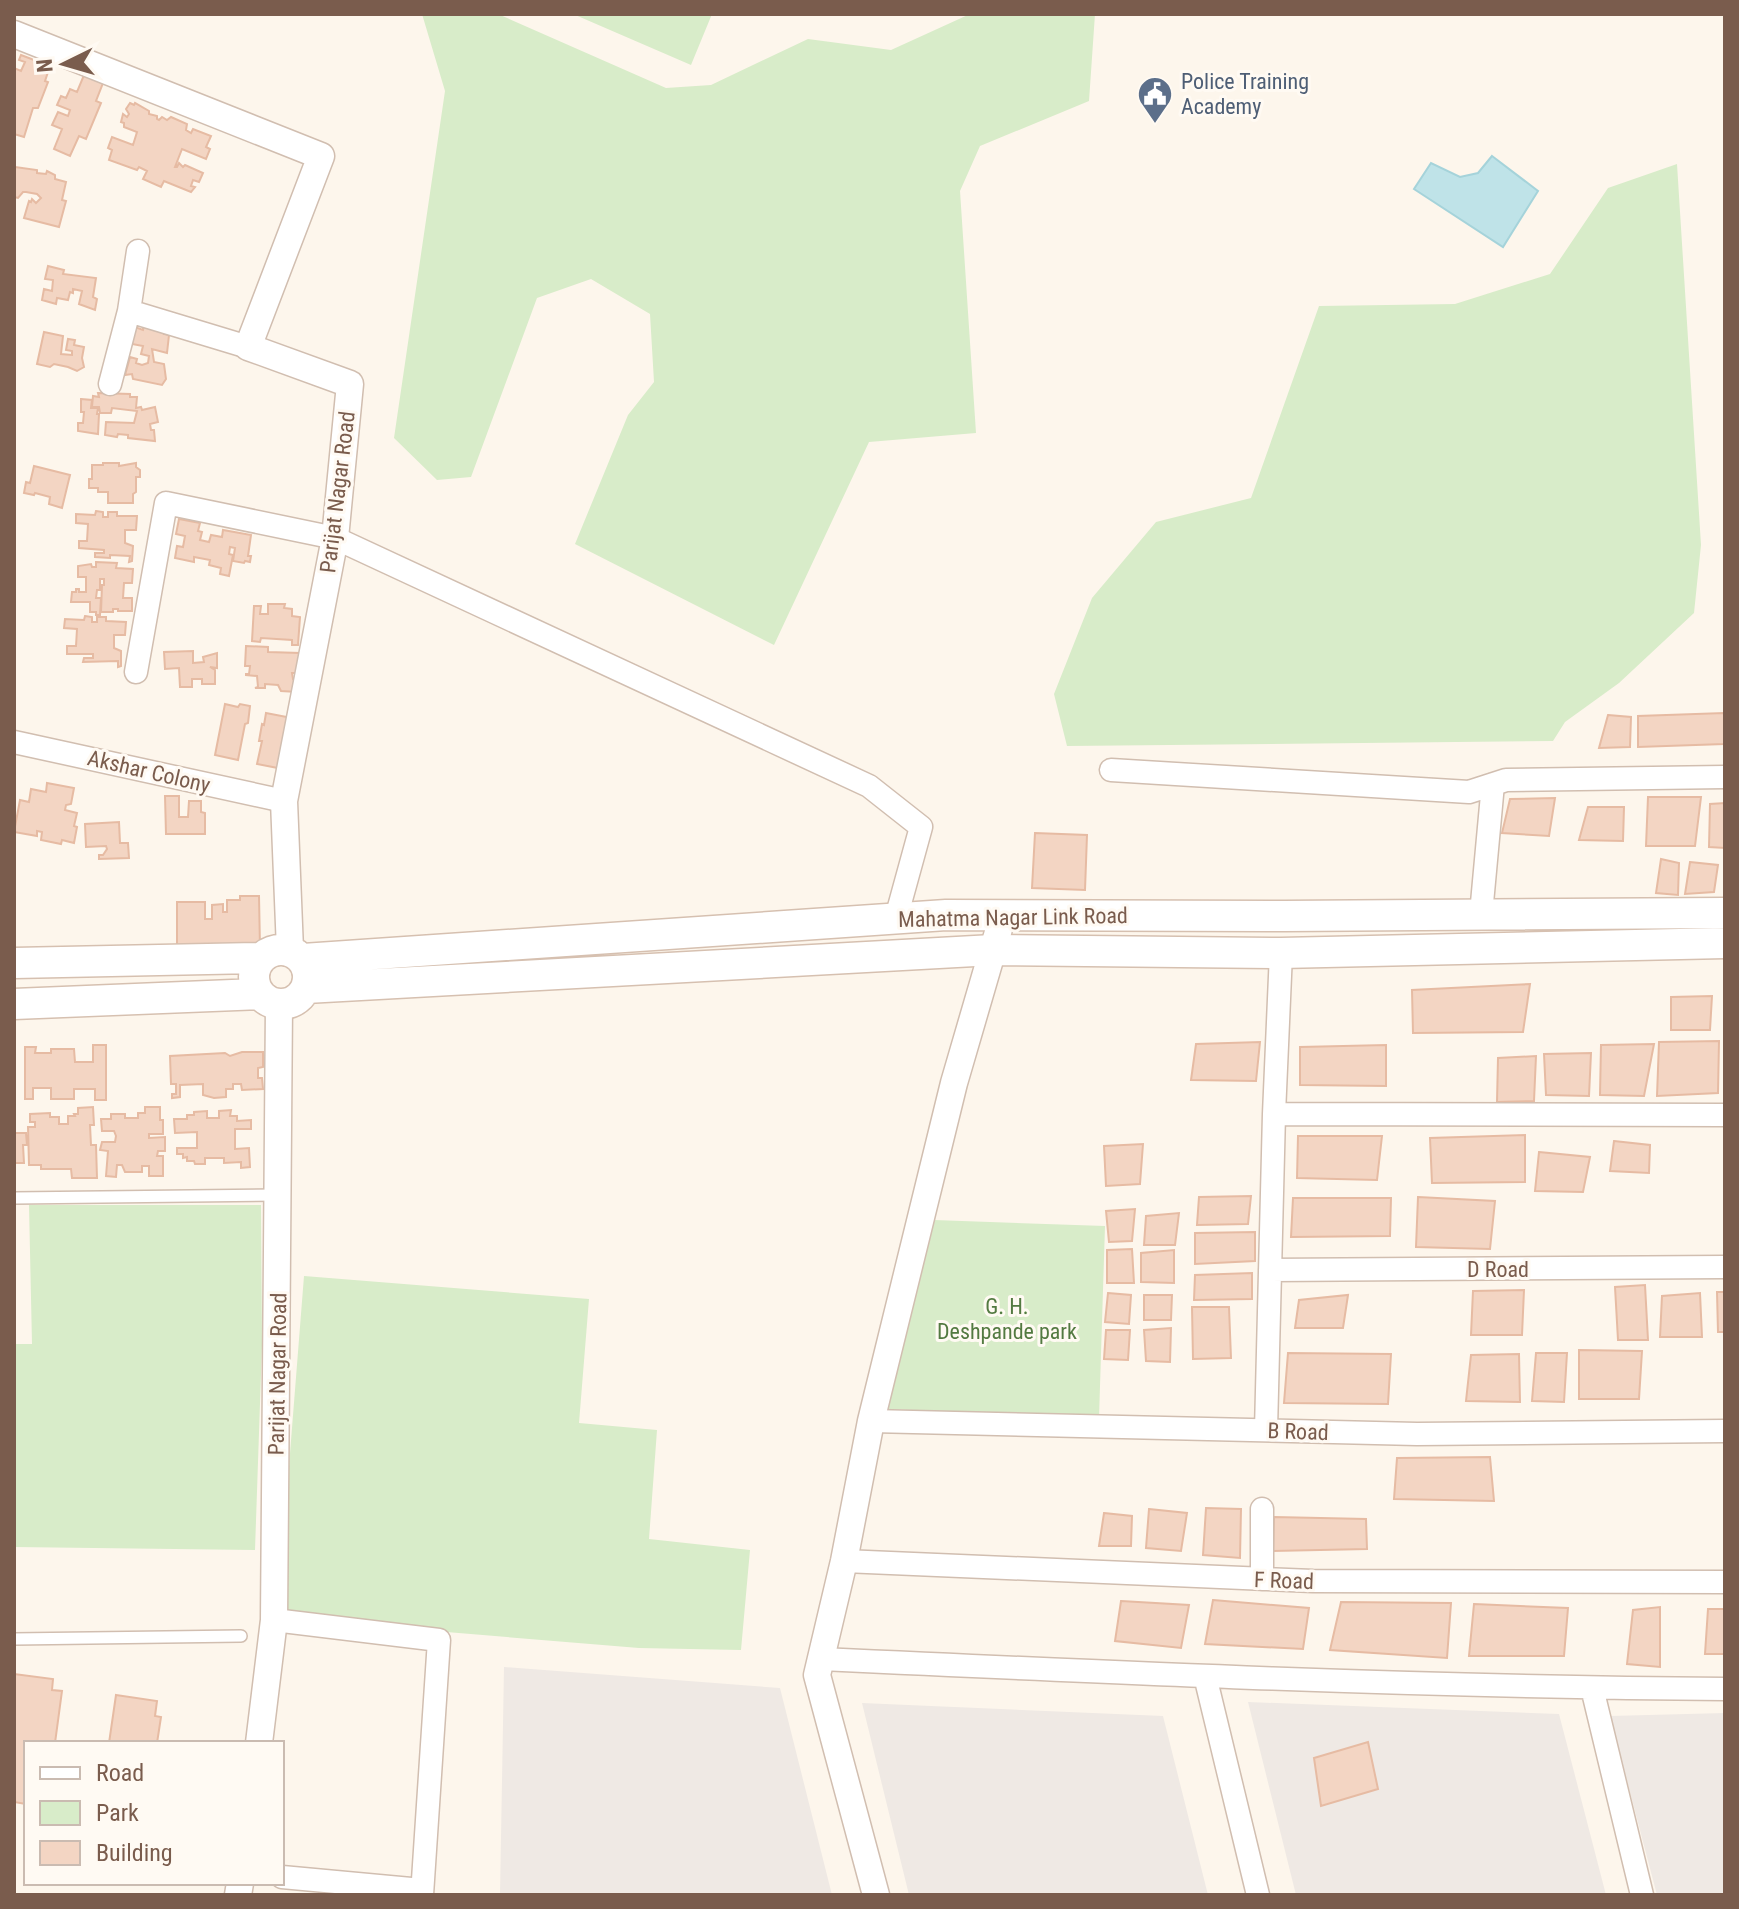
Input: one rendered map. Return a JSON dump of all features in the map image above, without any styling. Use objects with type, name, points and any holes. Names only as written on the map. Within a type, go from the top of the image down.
[{"type":"main road","name":"Mahatma Nagar Link Road","points":[[300,966],[946,915],[1725,913]]},
{"type":"main road","name":"Mahatma Nagar Link Road","points":[[300,966],[993,950],[1281,953],[1725,943]]},
{"type":"main road","points":[[14,1004],[295,1000],[302,995],[300,966],[274,950],[261,958],[254,976],[269,999]]},
{"type":"main road","points":[[14,963],[261,958]]},
{"type":"street","points":[[14,34],[321,156],[248,347],[129,311]]},
{"type":"street","points":[[110,384],[129,311],[138,251]]},
{"type":"street","name":"Parijat Nagar Road","points":[[248,347],[350,384],[335,538],[284,801],[300,966]]},
{"type":"street","points":[[136,672],[166,503],[335,538],[869,786],[921,827],[896,918]]},
{"type":"street","name":"Akshar Colony","points":[[14,742],[284,801]]},
{"type":"street","points":[[1111,770],[1469,792],[1506,780],[1725,777]]},
{"type":"street","points":[[1481,914],[1493,784]]},
{"type":"street","points":[[876,1895],[817,1675],[844,1561],[871,1421],[954,1083],[1003,915]]},
{"type":"street","points":[[1266,1430],[1281,953]]},
{"type":"street","name":"Parijat Nagar Road","points":[[259,1741],[274,1620],[279,1195],[269,999]]},
{"type":"street","points":[[1274,1114],[1725,1115]]},
{"type":"street","name":"D Road","points":[[1270,1270],[1725,1267]]},
{"type":"street","name":"B Road","points":[[871,1421],[1417,1434],[1725,1431]]},
{"type":"street","points":[[1262,1509],[1262,1579]]},
{"type":"street","name":"F Road","points":[[844,1561],[1313,1581],[1725,1582]]},
{"type":"street","points":[[274,1620],[439,1640],[422,1892],[284,1877]]},
{"type":"street","points":[[821,1659],[1205,1676],[1725,1689]]},
{"type":"street","points":[[1205,1676],[1258,1895]]},
{"type":"street","points":[[1592,1688],[1642,1895]]},
{"type":"lane","points":[[14,1198],[279,1195]]},
{"type":"lane","points":[[14,1639],[241,1636]]},
{"type":"shaded area","points":[[504,1667],[780,1688],[832,1895],[500,1895]]},
{"type":"shaded area","points":[[1248,1702],[1559,1714],[1606,1895],[1296,1895]]},
{"type":"shaded area","points":[[862,1703],[1163,1716],[1208,1895],[909,1895]]},
{"type":"shaded area","points":[[1725,1713],[1725,1895],[1657,1895],[1610,1716]]},
{"type":"green space","points":[[422,14],[498,14],[666,88],[711,85],[808,39],[891,50],[970,14],[1095,14],[1089,101],[980,146],[960,191],[976,433],[869,442],[774,645],[575,544],[628,415],[654,382],[650,314],[591,279],[537,298],[471,477],[437,480],[394,438],[445,91]]},
{"type":"green space","points":[[573,14],[712,14],[691,65]]},
{"type":"green space","points":[[1677,164],[1701,545],[1694,613],[1619,683],[1565,722],[1553,741],[1067,746],[1054,694],[1092,598],[1156,522],[1251,498],[1319,306],[1455,304],[1550,274],[1608,188]]},
{"type":"green space","points":[[29,1205],[261,1205],[262,1345],[255,1550],[14,1547],[14,1344],[32,1344]]},
{"type":"green space","name":"G. H. Deshpande park","points":[[934,1220],[1105,1226],[1099,1418],[887,1409]]},
{"type":"green space","points":[[304,1276],[589,1299],[579,1423],[657,1430],[649,1539],[750,1550],[741,1650],[639,1648],[277,1618]]},
{"type":"water","points":[[1492,156],[1538,191],[1503,247],[1414,189],[1431,163],[1460,177],[1478,173]]},
{"type":"building","points":[[21,55],[50,66],[45,81],[48,82],[38,108],[33,108],[24,137],[14,134],[14,68],[21,71],[25,62],[19,60]]},
{"type":"building","points":[[84,75],[103,83],[96,101],[101,103],[86,139],[79,136],[70,156],[54,149],[62,129],[52,125],[58,112],[68,116],[70,110],[57,105],[61,96],[66,98],[70,89],[77,92]]},
{"type":"building","points":[[130,103],[149,111],[159,120],[171,117],[187,124],[186,130],[191,133],[193,129],[211,136],[206,147],[210,149],[206,159],[182,149],[175,167],[179,163],[203,173],[199,182],[193,180],[191,186],[195,187],[191,192],[164,181],[161,187],[143,179],[147,171],[109,160],[112,150],[108,148],[112,137],[133,145],[137,132],[124,127],[121,122],[123,114],[127,117],[129,114],[126,109]]},
{"type":"building","points":[[15,167],[37,170],[37,173],[46,174],[47,171],[55,175],[55,179],[66,182],[62,200],[66,201],[59,227],[24,218],[29,201],[32,199],[36,203],[41,198],[26,192],[18,198],[14,197]]},
{"type":"building","points":[[48,266],[64,270],[63,274],[96,278],[93,297],[97,299],[95,310],[79,304],[82,291],[73,289],[68,300],[57,298],[56,304],[42,300],[44,289],[52,291],[53,280],[45,279]]},
{"type":"building","points":[[144,326],[165,330],[164,334],[169,335],[167,353],[152,349],[154,362],[164,364],[166,379],[162,385],[133,379],[132,374],[125,375],[130,357],[142,365],[148,363],[149,356],[141,354],[143,346],[132,344],[135,327],[143,330]]},
{"type":"building","points":[[44,332],[63,336],[61,354],[72,355],[72,351],[66,350],[68,339],[75,340],[74,345],[84,347],[84,367],[77,371],[54,364],[50,367],[37,364]]},
{"type":"building","points":[[98,393],[130,394],[130,397],[137,397],[136,408],[155,407],[158,422],[150,424],[155,441],[128,438],[128,435],[105,435],[106,422],[134,423],[137,411],[112,408],[111,413],[100,413],[99,407],[92,407],[93,396],[99,397]]},
{"type":"building","points":[[81,399],[92,400],[91,408],[98,408],[98,434],[78,431],[78,423],[83,423]]},
{"type":"building","points":[[119,463],[119,466],[136,463],[140,477],[136,477],[133,503],[108,503],[108,492],[89,488],[92,465]]},
{"type":"building","points":[[34,466],[70,475],[62,508],[49,504],[50,497],[24,493]]},
{"type":"building","points":[[96,511],[103,512],[103,517],[108,517],[108,512],[117,512],[117,516],[137,516],[136,530],[125,530],[125,543],[133,546],[132,561],[129,562],[130,556],[95,557],[95,553],[104,553],[104,550],[79,548],[79,541],[87,541],[88,524],[76,523],[76,514],[95,515]]},
{"type":"building","points":[[179,519],[200,523],[200,540],[209,542],[211,535],[222,537],[223,530],[251,535],[250,562],[233,561],[235,548],[230,547],[229,554],[233,555],[229,576],[220,574],[221,568],[209,565],[210,560],[194,557],[194,562],[175,558],[177,546],[183,547],[185,536],[176,534]]},
{"type":"building","points":[[96,562],[117,563],[116,568],[133,569],[132,583],[124,583],[123,598],[132,598],[132,611],[113,609],[113,612],[101,612],[104,579],[100,579],[96,598],[101,598],[100,615],[90,612],[90,602],[71,602],[72,592],[76,589],[86,592],[86,577],[78,577],[78,566],[91,564],[96,567]]},
{"type":"building","points":[[268,604],[285,604],[284,608],[292,609],[292,616],[300,617],[298,645],[292,645],[292,640],[261,638],[260,642],[252,641],[254,606],[261,606],[260,614],[268,614]]},
{"type":"building","points":[[85,616],[92,617],[92,622],[97,622],[97,617],[106,617],[106,621],[126,622],[125,635],[114,635],[114,648],[121,651],[121,666],[118,667],[118,661],[83,662],[84,658],[93,658],[93,654],[67,654],[67,646],[76,646],[77,629],[64,628],[65,619],[84,620]]},
{"type":"building","points":[[246,646],[268,647],[268,652],[300,653],[298,673],[292,673],[293,679],[299,678],[297,692],[281,691],[278,685],[265,684],[265,688],[255,688],[258,687],[257,676],[246,675],[250,666],[245,666]]},
{"type":"building","points":[[193,651],[193,663],[204,662],[203,657],[217,653],[217,668],[210,667],[215,670],[215,684],[202,684],[202,679],[192,679],[192,687],[180,687],[179,668],[165,669],[164,652]]},
{"type":"building","points":[[225,704],[250,706],[238,760],[215,755]]},
{"type":"building","points":[[266,713],[292,718],[283,769],[257,764]]},
{"type":"building","points":[[1724,713],[1724,744],[1638,747],[1638,716]]},
{"type":"building","points":[[1608,715],[1631,717],[1630,747],[1599,748]]},
{"type":"building","points":[[47,783],[74,788],[71,804],[66,805],[65,810],[77,813],[74,843],[41,840],[42,832],[37,831],[37,836],[14,832],[20,800],[29,802],[31,789],[46,792]]},
{"type":"building","points":[[165,796],[179,796],[179,817],[188,817],[189,801],[201,801],[201,812],[205,813],[205,834],[166,834]]},
{"type":"building","points":[[1648,797],[1701,797],[1695,846],[1646,846]]},
{"type":"building","points":[[1555,798],[1549,836],[1502,833],[1510,799]]},
{"type":"building","points":[[1725,803],[1725,848],[1709,847],[1710,804]]},
{"type":"building","points":[[1588,807],[1624,807],[1623,841],[1579,840]]},
{"type":"building","points":[[119,822],[120,843],[128,843],[129,858],[99,859],[106,846],[86,847],[85,824]]},
{"type":"building","points":[[1035,833],[1087,835],[1085,890],[1032,888]]},
{"type":"building","points":[[1661,859],[1679,863],[1678,895],[1656,893]]},
{"type":"building","points":[[1690,862],[1718,865],[1714,892],[1685,894]]},
{"type":"building","points":[[240,896],[259,896],[260,948],[177,948],[177,902],[205,902],[205,919],[212,919],[212,905],[223,904],[223,912],[227,912],[227,900],[240,900]]},
{"type":"building","points":[[1530,984],[1523,1032],[1413,1033],[1412,990]]},
{"type":"building","points":[[1712,996],[1710,1030],[1671,1030],[1671,997]]},
{"type":"building","points":[[1719,1041],[1718,1093],[1657,1096],[1659,1042]]},
{"type":"building","points":[[1260,1042],[1256,1081],[1191,1080],[1196,1044]]},
{"type":"building","points":[[1654,1044],[1644,1096],[1600,1095],[1601,1045]]},
{"type":"building","points":[[93,1045],[106,1045],[106,1100],[95,1100],[95,1089],[74,1089],[74,1099],[51,1099],[51,1088],[33,1088],[33,1099],[25,1099],[25,1047],[36,1047],[35,1053],[74,1049],[75,1062],[93,1062]]},
{"type":"building","points":[[1386,1045],[1386,1086],[1300,1085],[1300,1047]]},
{"type":"building","points":[[242,1052],[263,1052],[263,1067],[258,1068],[258,1078],[262,1078],[263,1089],[242,1090],[241,1084],[233,1084],[233,1089],[226,1089],[226,1097],[214,1098],[203,1095],[203,1084],[180,1085],[180,1097],[172,1098],[172,1094],[176,1094],[176,1084],[171,1084],[170,1056],[225,1053],[230,1056]]},
{"type":"building","points":[[1591,1053],[1589,1096],[1546,1095],[1544,1054]]},
{"type":"building","points":[[1536,1056],[1534,1101],[1497,1102],[1498,1058]]},
{"type":"building","points":[[93,1107],[91,1145],[96,1145],[97,1178],[72,1178],[71,1169],[41,1169],[41,1165],[29,1165],[28,1127],[35,1127],[35,1122],[30,1122],[30,1114],[50,1113],[50,1117],[59,1117],[59,1124],[68,1124],[68,1116],[78,1114],[78,1108]]},
{"type":"building","points":[[145,1107],[160,1107],[163,1134],[149,1134],[149,1138],[165,1137],[165,1151],[158,1151],[157,1156],[163,1156],[163,1176],[149,1176],[149,1166],[142,1166],[142,1172],[125,1172],[122,1165],[117,1165],[116,1177],[106,1176],[108,1151],[100,1150],[102,1142],[115,1142],[116,1136],[114,1131],[102,1131],[101,1119],[111,1119],[111,1114],[138,1118],[138,1113],[145,1113]]},
{"type":"building","points":[[231,1110],[230,1116],[237,1116],[237,1121],[251,1120],[251,1129],[235,1129],[235,1149],[249,1148],[250,1167],[241,1168],[241,1162],[224,1163],[224,1158],[205,1158],[205,1164],[195,1164],[194,1161],[187,1161],[187,1157],[183,1158],[183,1154],[177,1154],[177,1148],[197,1148],[197,1132],[175,1133],[174,1119],[187,1119],[187,1115],[194,1115],[194,1112],[207,1111],[207,1118],[219,1118],[219,1111]]},
{"type":"building","points":[[14,1133],[26,1133],[24,1163],[14,1163]]},
{"type":"building","points":[[1525,1135],[1525,1182],[1432,1183],[1430,1138]]},
{"type":"building","points":[[1298,1136],[1382,1136],[1377,1180],[1297,1178]]},
{"type":"building","points":[[1614,1141],[1650,1145],[1649,1173],[1610,1171]]},
{"type":"building","points":[[1143,1144],[1140,1184],[1106,1186],[1104,1146]]},
{"type":"building","points":[[1539,1152],[1590,1157],[1583,1192],[1535,1191]]},
{"type":"building","points":[[1251,1196],[1248,1224],[1197,1225],[1199,1197]]},
{"type":"building","points":[[1418,1197],[1495,1201],[1490,1249],[1416,1247]]},
{"type":"building","points":[[1293,1198],[1391,1198],[1390,1236],[1291,1237]]},
{"type":"building","points":[[1135,1209],[1132,1241],[1109,1242],[1106,1211]]},
{"type":"building","points":[[1179,1213],[1175,1245],[1144,1245],[1146,1216]]},
{"type":"building","points":[[1255,1232],[1255,1261],[1195,1264],[1195,1233]]},
{"type":"building","points":[[1132,1249],[1134,1283],[1107,1283],[1107,1250]]},
{"type":"building","points":[[1174,1250],[1174,1283],[1141,1282],[1141,1253]]},
{"type":"building","points":[[1252,1273],[1252,1299],[1194,1300],[1195,1275]]},
{"type":"building","points":[[1645,1285],[1648,1340],[1618,1340],[1615,1287]]},
{"type":"building","points":[[1524,1290],[1522,1335],[1471,1335],[1473,1291]]},
{"type":"building","points":[[1717,1292],[1725,1292],[1725,1332],[1718,1332]]},
{"type":"building","points":[[1108,1293],[1131,1295],[1129,1324],[1105,1322]]},
{"type":"building","points":[[1700,1293],[1702,1337],[1660,1337],[1662,1296]]},
{"type":"building","points":[[1144,1295],[1172,1295],[1171,1320],[1144,1320]]},
{"type":"building","points":[[1348,1295],[1343,1328],[1295,1328],[1299,1300]]},
{"type":"building","points":[[1192,1307],[1229,1307],[1231,1358],[1193,1359]]},
{"type":"building","points":[[1171,1328],[1170,1362],[1146,1361],[1144,1330]]},
{"type":"building","points":[[1106,1330],[1130,1330],[1128,1360],[1104,1359]]},
{"type":"building","points":[[1579,1350],[1642,1351],[1639,1399],[1579,1399]]},
{"type":"building","points":[[1288,1353],[1391,1354],[1388,1404],[1284,1403]]},
{"type":"building","points":[[1536,1353],[1567,1353],[1564,1402],[1532,1401]]},
{"type":"building","points":[[1519,1354],[1520,1402],[1466,1401],[1471,1355]]},
{"type":"building","points":[[1490,1457],[1494,1501],[1394,1499],[1397,1458]]},
{"type":"building","points":[[1206,1508],[1241,1509],[1240,1558],[1203,1555]]},
{"type":"building","points":[[1149,1509],[1187,1513],[1181,1551],[1146,1548]]},
{"type":"building","points":[[1104,1513],[1132,1516],[1131,1546],[1099,1546]]},
{"type":"building","points":[[1274,1517],[1366,1519],[1367,1549],[1273,1551]]},
{"type":"building","points":[[1213,1600],[1309,1608],[1303,1649],[1205,1644]]},
{"type":"building","points":[[1121,1601],[1189,1605],[1181,1648],[1115,1641]]},
{"type":"building","points":[[1341,1602],[1451,1603],[1447,1658],[1330,1650]]},
{"type":"building","points":[[1474,1604],[1568,1608],[1564,1656],[1469,1656]]},
{"type":"building","points":[[1660,1607],[1660,1667],[1627,1664],[1633,1610]]},
{"type":"building","points":[[1708,1609],[1725,1609],[1725,1654],[1705,1654]]},
{"type":"building","points":[[14,1674],[53,1679],[52,1690],[62,1691],[55,1741],[24,1741],[24,1804],[14,1802]]},
{"type":"building","points":[[116,1695],[157,1701],[155,1716],[161,1717],[157,1741],[109,1741]]},
{"type":"building","points":[[1368,1742],[1378,1789],[1321,1806],[1314,1758]]},
{"type":"place","name":"Police Training Academy","points":[[1155,125]]}]
